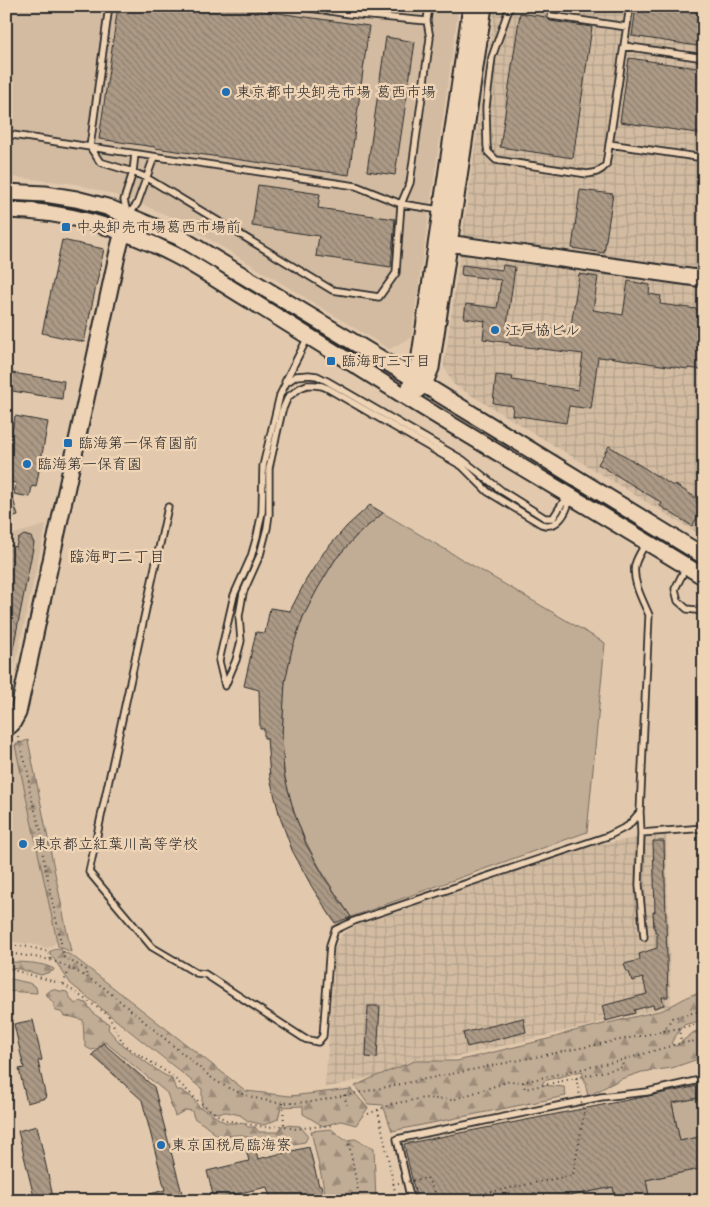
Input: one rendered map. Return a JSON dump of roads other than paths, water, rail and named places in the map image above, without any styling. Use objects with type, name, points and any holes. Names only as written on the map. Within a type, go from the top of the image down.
[{"type":"street","points":[[443,242],[442,210],[471,6]]},
{"type":"street","points":[[407,398],[418,381],[419,362],[443,242],[484,6]]},
{"type":"street","points":[[6,192],[45,194],[76,199],[106,207],[179,237],[704,556]]},
{"type":"street","points":[[6,210],[43,212],[71,217],[140,238],[176,256],[704,577]]},
{"type":"street","points":[[12,733],[12,724],[18,713],[127,215]]},
{"type":"street","points":[[443,242],[704,279]]},
{"type":"street","points":[[570,496],[578,480]]},
{"type":"lane","points":[[108,6],[90,147],[100,162],[147,178],[332,290],[379,297],[396,273],[401,204],[410,183],[430,38],[427,21],[429,6]]},
{"type":"lane","points":[[298,6],[349,14],[427,21]]},
{"type":"lane","points":[[510,6],[492,57],[486,107],[488,152],[496,160],[587,174],[596,173],[606,166],[630,6]]},
{"type":"lane","points":[[551,16],[626,27]]},
{"type":"lane","points":[[624,46],[704,58]]},
{"type":"lane","points":[[6,134],[26,141],[90,147],[356,186],[401,204],[442,210]]},
{"type":"lane","points":[[609,144],[704,158]]},
{"type":"lane","points":[[127,215],[124,200],[133,172],[135,154]]},
{"type":"lane","points":[[127,215],[137,204],[154,157]]},
{"type":"lane","points":[[308,336],[282,389],[263,466],[262,512],[257,536],[251,557],[234,595],[219,661],[225,686],[236,660],[241,641],[239,616],[243,593],[260,555],[267,528],[269,514],[269,468],[282,411],[288,397],[300,388],[307,385],[327,388],[462,466],[488,492],[541,524],[550,526],[558,522],[568,508],[570,496]]},
{"type":"lane","points":[[282,389],[286,383],[296,376],[309,375],[322,379],[463,460],[502,491],[545,518],[551,519],[555,516],[562,504],[570,496]]},
{"type":"lane","points":[[168,507],[89,872],[152,946],[196,972],[205,974],[305,1039],[318,1042],[323,1036],[330,946],[335,930],[363,918],[608,836],[628,826],[640,812]]},
{"type":"lane","points":[[644,937],[639,885],[640,812],[649,615],[636,586],[635,566],[640,552],[647,542]]},
{"type":"lane","points":[[686,566],[675,590],[678,600],[687,609],[704,611]]},
{"type":"lane","points":[[641,832],[704,828]]},
{"type":"lane","points":[[411,1201],[397,1139],[601,1097],[646,1092],[704,1079]]},
{"type":"place","name":"東京都中央卸売市場 葛西市場","points":[[226,92]]},
{"type":"place","name":"中央卸売市場葛西市場前","points":[[66,227]]},
{"type":"place","name":"江戸協ビル","points":[[495,330]]},
{"type":"place","name":"臨海町三丁目","points":[[331,361]]},
{"type":"place","name":"臨海第一保育園前","points":[[68,443]]},
{"type":"place","name":"臨海第一保育園","points":[[27,464]]},
{"type":"place","name":"東京都立紅葉川高等学校","points":[[23,844]]},
{"type":"place","name":"東京国税局臨海寮","points":[[161,1145]]},
{"type":"district","name":"臨海町二丁目","points":[[117,556]]}]
